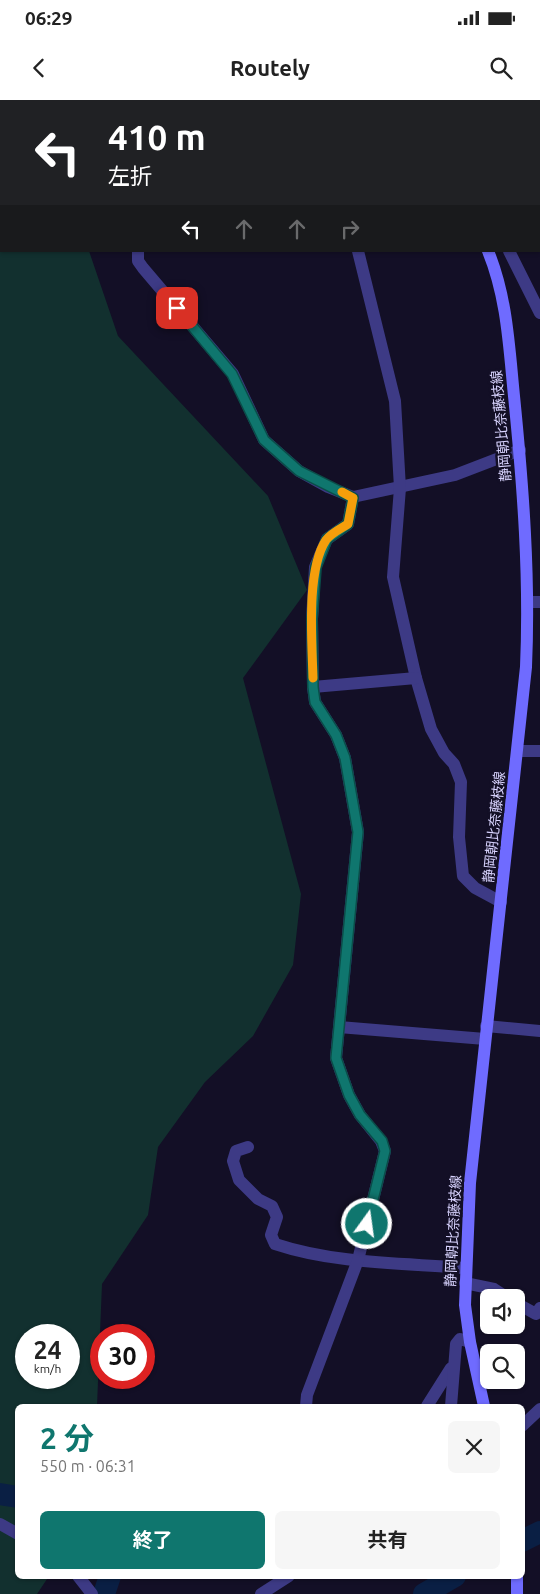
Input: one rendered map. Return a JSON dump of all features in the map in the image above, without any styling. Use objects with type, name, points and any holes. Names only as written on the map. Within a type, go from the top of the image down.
[{"type":"main road","name":"静岡朝比奈藤枝線","points":[[484,1404],[470,1342],[465,1282],[470,1183],[484,1039],[534,602],[506,315],[497,272],[488,252]]},
{"type":"main road","points":[[517,1579],[517,1594]]},
{"type":"street","points":[[138,252],[138,261],[143,268],[232,374],[264,440],[299,471],[353,498],[455,476],[520,450]]},
{"type":"street","points":[[358,252],[395,401],[400,488],[393,577],[416,678],[432,729],[444,754],[454,764],[461,782],[459,838],[463,876],[475,888],[501,902]]},
{"type":"street","points":[[510,252],[540,313]]},
{"type":"street","points":[[306,1404],[307,1395],[358,1260],[385,1151],[382,1141],[360,1115],[340,1075],[336,1058],[358,832],[345,758],[336,735],[315,702],[313,687],[312,619],[316,567],[327,539],[348,524],[353,498]]},
{"type":"street","points":[[313,687],[416,678]]},
{"type":"street","points":[[518,751],[540,751]]},
{"type":"street","points":[[486,1026],[540,1032]]},
{"type":"street","points":[[339,1027],[484,1039]]},
{"type":"street","points":[[248,1147],[236,1151],[233,1161],[239,1180],[258,1199],[272,1206],[277,1217],[271,1235],[275,1244],[296,1251],[358,1260],[465,1268]]},
{"type":"street","points":[[465,1282],[494,1289]]},
{"type":"street","points":[[525,1308],[536,1314],[540,1308]]},
{"type":"street","points":[[451,1404],[456,1344],[460,1339],[470,1342]]},
{"type":"street","points":[[428,1404],[453,1366]]},
{"type":"street","points":[[525,1423],[540,1409]]},
{"type":"street","points":[[0,1524],[15,1532]]},
{"type":"street","points":[[80,1579],[92,1594]]},
{"type":"street","points":[[261,1594],[284,1579]]},
{"type":"green space","points":[[0,252],[89,252],[118,336],[268,496],[307,590],[243,678],[301,894],[293,965],[253,1036],[205,1082],[158,1147],[148,1215],[102,1284],[100,1324],[90,1324],[90,1389],[98,1389],[97,1404],[15,1404],[15,1579],[47,1579],[37,1594],[0,1594]]},
{"type":"waterway","points":[[0,1494],[15,1496]]},
{"type":"waterway","points":[[525,1540],[540,1532]]},
{"type":"waterway","points":[[104,1594],[109,1579]]},
{"type":"waterway","points":[[424,1594],[450,1579]]},
{"type":"slow traffic","points":[[313,678],[312,619],[316,567],[327,539],[348,524],[353,498],[342,492]]},
{"type":"route","points":[[177,308],[232,374],[264,440],[299,471],[353,498],[348,524],[327,539],[316,567],[312,619],[313,687],[315,702],[336,735],[345,758],[358,832],[357,861],[336,1058],[340,1075],[349,1095],[360,1115],[382,1141],[385,1151],[367,1224]]}]
